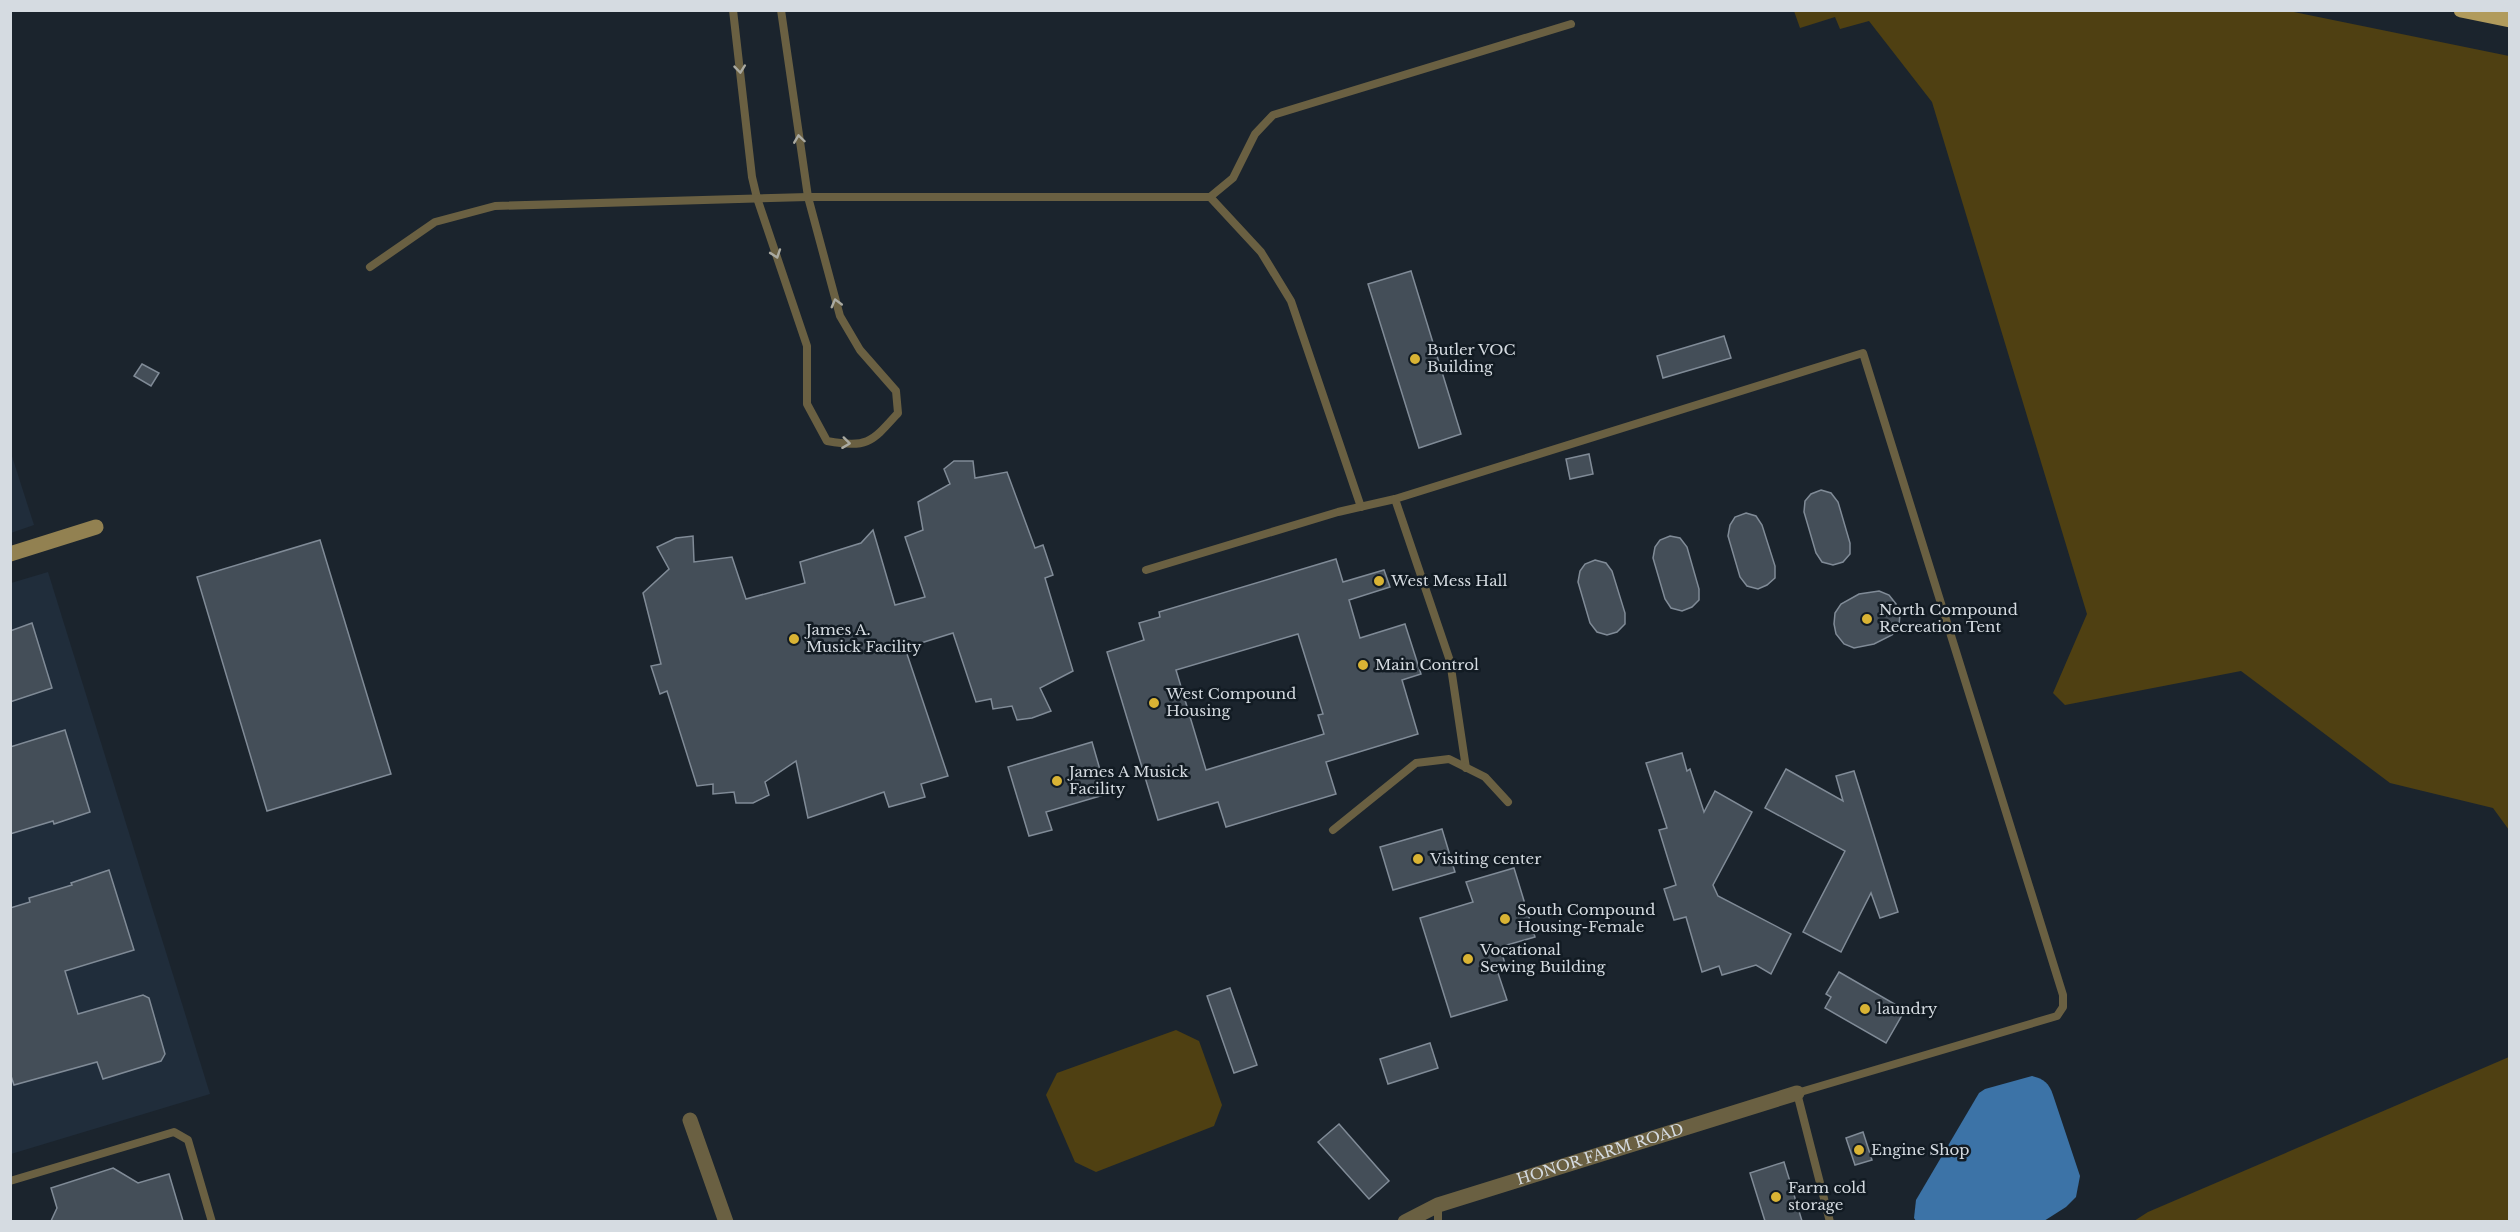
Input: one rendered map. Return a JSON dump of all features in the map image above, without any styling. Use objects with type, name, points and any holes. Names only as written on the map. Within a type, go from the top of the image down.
[{"type":"main road","points":[[2461,10],[2510,20]]},
{"type":"street","points":[[10,554],[96,527]]},
{"type":"street","name":"HONOR FARM ROAD","points":[[1405,1221],[1438,1205],[1797,1093]]},
{"type":"street","points":[[690,1120],[726,1221]]},
{"type":"lane","points":[[733,10],[752,177],[807,346],[807,404],[827,441],[853,445],[874,440],[898,413],[896,391],[860,350],[840,316],[808,197],[781,10]]},
{"type":"lane","points":[[370,267],[435,222],[495,206],[808,197],[1210,197],[1233,178],[1255,134],[1273,116],[1571,24]]},
{"type":"lane","points":[[1210,197],[1261,252],[1291,301],[1361,507]]},
{"type":"lane","points":[[1146,570],[1395,499],[1863,353],[2063,995],[2063,1007],[2057,1016],[1797,1093],[1830,1221]]},
{"type":"lane","points":[[1395,499],[1450,661],[1466,768]]},
{"type":"lane","points":[[1334,830],[1416,763],[1449,759],[1485,777],[1508,802]]},
{"type":"lane","points":[[10,1181],[174,1132],[188,1140],[212,1221]]},
{"type":"lane","points":[[1438,1205],[1438,1221]]},
{"type":"shaded area","points":[[1794,11],[2289,11],[2509,56],[2509,830],[2493,808],[2390,783],[2241,671],[2065,705],[2053,693],[2087,614],[1932,102],[1869,21],[1840,29],[1835,17],[1800,28]]},
{"type":"shaded area","points":[[10,450],[34,525],[11,533],[10,533]]},
{"type":"shaded area","points":[[48,572],[210,1094],[11,1154],[11,583]]},
{"type":"shaded area","points":[[1176,1030],[1199,1041],[1222,1105],[1214,1126],[1096,1172],[1075,1162],[1046,1095],[1057,1073]]},
{"type":"shaded area","points":[[2509,1057],[2509,1221],[2134,1221],[2148,1212]]},
{"type":"water","points":[[2032,1076],[2046,1082],[2053,1095],[2080,1176],[2076,1197],[2066,1207],[2044,1221],[1916,1221],[1914,1218],[1916,1200],[1979,1093],[1985,1089]]},
{"type":"building","name":"Butler VOC Building","points":[[1411,271],[1461,434],[1419,448],[1368,284]]},
{"type":"building","points":[[1724,336],[1731,358],[1663,378],[1657,356]]},
{"type":"building","points":[[142,364],[159,373],[151,386],[134,376]]},
{"type":"building","points":[[1589,454],[1593,474],[1570,479],[1566,459]]},
{"type":"building","name":"James A. Musick Facility","points":[[954,461],[973,461],[975,478],[1007,472],[1035,548],[1043,545],[1053,575],[1045,578],[1073,671],[1040,688],[1051,711],[1032,718],[1017,720],[1012,706],[993,709],[991,699],[976,702],[953,633],[905,648],[948,776],[921,784],[925,797],[889,807],[884,792],[808,818],[796,761],[765,782],[769,795],[753,803],[736,803],[734,792],[713,794],[713,784],[697,786],[667,691],[660,694],[651,666],[661,664],[643,593],[669,569],[657,547],[676,538],[693,536],[694,562],[732,557],[746,599],[805,583],[800,562],[861,543],[873,530],[895,605],[925,597],[905,537],[923,530],[918,502],[950,484],[944,469]]},
{"type":"building","points":[[1821,490],[1831,493],[1838,502],[1850,543],[1850,554],[1843,562],[1833,565],[1822,562],[1816,553],[1804,512],[1805,501],[1811,494]]},
{"type":"building","points":[[1746,513],[1756,516],[1762,525],[1775,566],[1775,578],[1758,589],[1747,586],[1740,577],[1728,536],[1730,525],[1735,517]]},
{"type":"building","points":[[1670,536],[1680,538],[1687,547],[1699,589],[1699,600],[1692,607],[1682,611],[1671,608],[1665,599],[1653,558],[1655,547],[1660,540]]},
{"type":"building","points":[[320,540],[391,774],[267,811],[197,577]]},
{"type":"building","name":"West Compound Housing","points":[[1336,559],[1343,582],[1384,570],[1390,587],[1349,600],[1360,638],[1405,624],[1421,674],[1402,680],[1418,734],[1326,762],[1336,794],[1226,827],[1218,802],[1158,820],[1107,652],[1144,640],[1139,623],[1160,617],[1159,612]],"holes":[[[1298,634],[1323,714],[1318,715],[1324,734],[1206,770],[1176,670]]]},
{"type":"building","points":[[1595,560],[1606,563],[1612,571],[1625,613],[1625,624],[1617,632],[1607,635],[1597,632],[1590,623],[1578,582],[1580,571],[1585,564]]},
{"type":"building","name":"North Compound Recreation Tent","points":[[1879,591],[1889,595],[1896,604],[1900,614],[1899,626],[1892,635],[1874,644],[1854,648],[1844,644],[1836,634],[1835,613],[1841,604],[1859,594]]},
{"type":"building","points":[[32,623],[52,688],[10,702],[10,631]]},
{"type":"building","points":[[65,730],[90,812],[54,824],[53,821],[10,834],[10,747]]},
{"type":"building","name":"James A Musick Facility","points":[[1092,742],[1107,794],[1046,812],[1052,830],[1029,836],[1008,767]]},
{"type":"building","points":[[1682,753],[1687,771],[1690,769],[1704,812],[1715,791],[1752,812],[1713,885],[1718,896],[1791,934],[1771,974],[1756,965],[1722,975],[1719,966],[1702,972],[1686,917],[1674,920],[1664,889],[1676,885],[1659,830],[1667,828],[1646,763]]},
{"type":"building","points":[[1786,769],[1843,801],[1836,776],[1854,771],[1898,912],[1880,918],[1871,893],[1841,952],[1803,932],[1845,851],[1765,808]]},
{"type":"building","name":"Visiting center","points":[[1442,829],[1455,872],[1393,890],[1380,847]]},
{"type":"building","name":"Vocational Sewing Building","points":[[1514,868],[1535,937],[1500,947],[1506,967],[1497,970],[1507,1000],[1451,1017],[1420,918],[1473,902],[1466,882]]},
{"type":"building","points":[[109,870],[134,950],[65,971],[78,1014],[143,995],[149,998],[165,1054],[161,1061],[103,1079],[97,1062],[14,1085],[10,1073],[10,908],[30,902],[29,898],[72,885],[71,883]]},
{"type":"building","name":"laundry","points":[[1839,972],[1905,1010],[1886,1043],[1825,1008],[1831,997],[1826,994]]},
{"type":"building","points":[[1230,988],[1257,1065],[1234,1073],[1207,996]]},
{"type":"building","points":[[1430,1043],[1438,1068],[1388,1084],[1380,1059]]},
{"type":"building","points":[[1339,1124],[1389,1181],[1369,1199],[1318,1142]]},
{"type":"building","name":"Engine Shop","points":[[1863,1132],[1872,1160],[1855,1165],[1846,1138]]},
{"type":"building","name":"Farm cold storage","points":[[1784,1162],[1802,1221],[1765,1221],[1750,1173]]},
{"type":"building","points":[[113,1168],[138,1183],[169,1174],[183,1221],[51,1221],[57,1208],[51,1188]]},
{"type":"place","name":"Butler VOC Building","points":[[1415,359]]},
{"type":"place","name":"West Mess Hall","points":[[1379,581]]},
{"type":"place","name":"North Compound Recreation Tent","points":[[1867,619]]},
{"type":"place","name":"James A. Musick Facility","points":[[794,639]]},
{"type":"place","name":"Main Control","points":[[1363,665]]},
{"type":"place","name":"West Compound Housing","points":[[1154,703]]},
{"type":"place","name":"James A Musick Facility","points":[[1057,781]]},
{"type":"place","name":"Visiting center","points":[[1418,859]]},
{"type":"place","name":"South Compound Housing-Female","points":[[1505,919]]},
{"type":"place","name":"Vocational Sewing Building","points":[[1468,959]]},
{"type":"place","name":"laundry","points":[[1865,1009]]},
{"type":"place","name":"Engine Shop","points":[[1859,1150]]},
{"type":"place","name":"Farm cold storage","points":[[1776,1197]]}]
